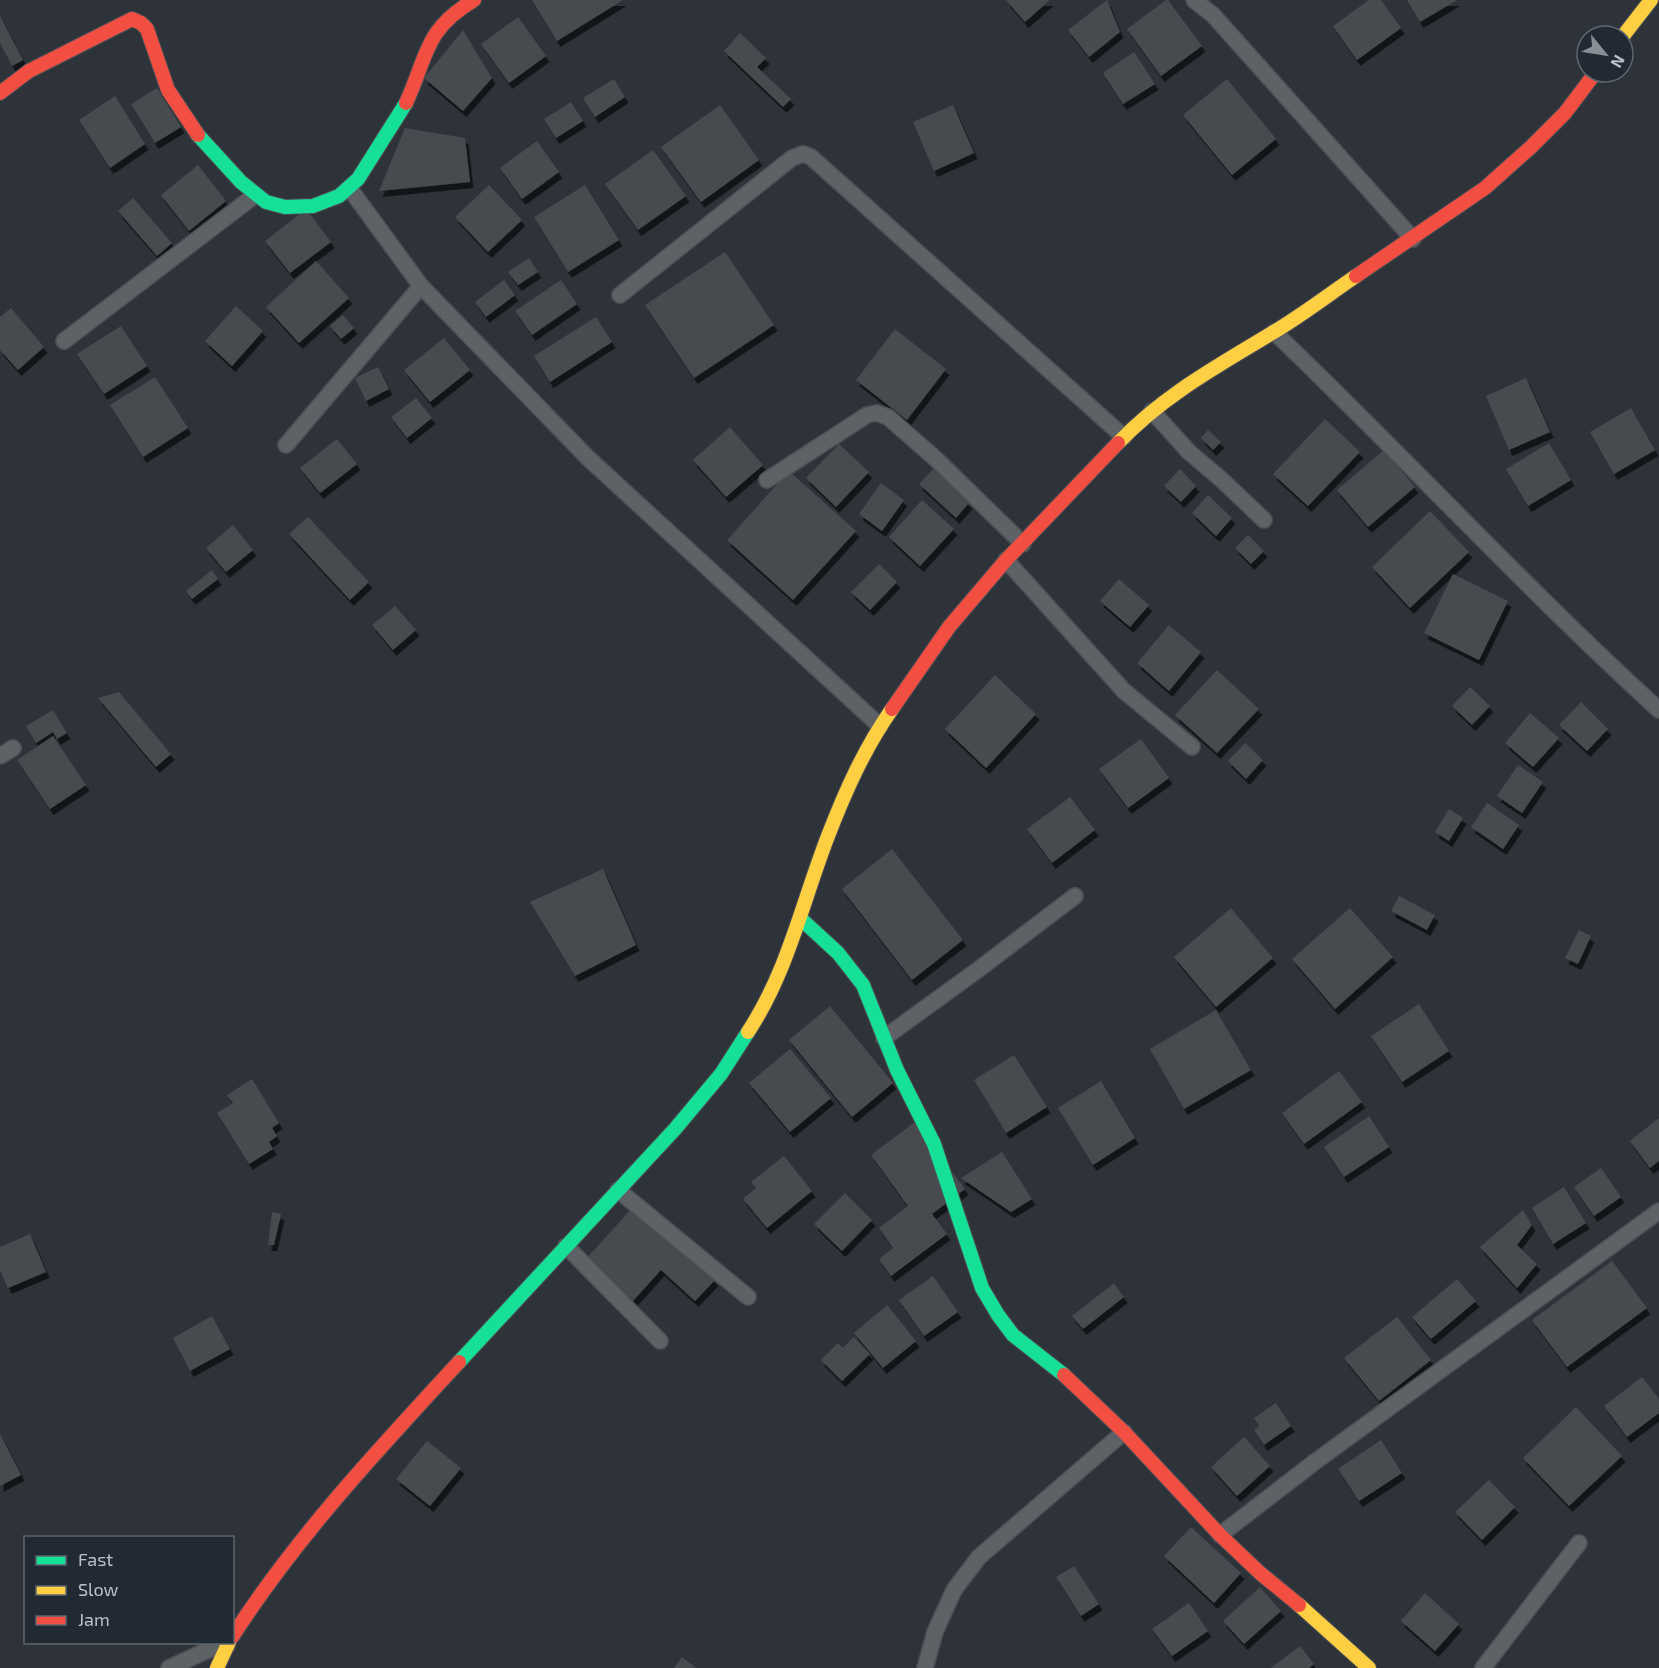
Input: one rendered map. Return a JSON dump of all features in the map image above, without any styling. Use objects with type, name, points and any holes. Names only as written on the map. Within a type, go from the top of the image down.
[{"type":"street","points":[[0,93],[29,71],[132,19],[147,29],[168,90],[194,129],[237,180],[254,196],[270,204],[307,208],[329,203],[350,189],[368,166],[403,110],[427,49],[439,27],[474,0]]},
{"type":"street","points":[[1194,0],[1213,15],[1413,239]]},
{"type":"street","points":[[1632,24],[1651,0]]},
{"type":"street","points":[[234,1635],[253,1603],[300,1538],[354,1475],[675,1129],[721,1074],[764,1008],[801,919],[827,838],[853,774],[880,726],[949,627],[1006,560],[1124,437],[1152,411],[1205,372],[1274,332],[1485,188],[1531,147],[1565,112],[1587,84]]},
{"type":"street","points":[[620,295],[792,158],[802,154],[811,157],[1124,437]]},
{"type":"street","points":[[350,189],[421,286],[588,458],[880,726]]},
{"type":"street","points":[[64,341],[254,196]]},
{"type":"street","points":[[286,446],[421,286]]},
{"type":"street","points":[[1274,332],[1490,545],[1539,598],[1659,710]]},
{"type":"street","points":[[1152,411],[1189,452],[1264,520]]},
{"type":"street","points":[[767,480],[867,415],[878,413],[888,417],[913,438],[1023,544]]},
{"type":"street","points":[[1006,560],[1124,691],[1192,747]]},
{"type":"street","points":[[884,1038],[1075,896]]},
{"type":"street","points":[[801,919],[838,953],[863,985],[897,1070],[934,1144],[982,1288],[1013,1335],[1056,1368],[1124,1432],[1220,1535],[1369,1668]]},
{"type":"street","points":[[618,1190],[748,1297]]},
{"type":"street","points":[[1220,1535],[1312,1464],[1659,1211]]},
{"type":"street","points":[[566,1246],[660,1341]]},
{"type":"street","points":[[925,1668],[935,1632],[954,1590],[979,1557],[1124,1432]]},
{"type":"street","points":[[1483,1668],[1579,1543]]},
{"type":"street","points":[[169,1668],[224,1644]]},
{"type":"street","points":[[217,1668],[229,1644]]},
{"type":"building","points":[[532,0],[623,0],[557,41]]},
{"type":"building","points":[[1006,0],[1050,0],[1025,22]]},
{"type":"building","points":[[1107,0],[1120,32],[1089,57],[1068,30]]},
{"type":"building","points":[[1166,0],[1202,46],[1161,76],[1127,29]]},
{"type":"building","points":[[1369,0],[1381,0],[1401,28],[1357,60],[1333,26]]},
{"type":"building","points":[[1407,0],[1457,0],[1420,22]]},
{"type":"building","points":[[0,16],[23,60],[12,66],[0,43]]},
{"type":"building","points":[[518,17],[546,56],[509,83],[481,44]]},
{"type":"building","points":[[463,30],[492,78],[463,111],[424,78]]},
{"type":"building","points":[[740,33],[766,58],[757,67],[791,99],[783,107],[724,51]]},
{"type":"building","points":[[1134,52],[1155,84],[1123,104],[1103,73]]},
{"type":"building","points":[[614,79],[625,97],[595,117],[583,98]]},
{"type":"building","points":[[1227,79],[1276,139],[1232,175],[1183,115]]},
{"type":"building","points":[[157,88],[181,127],[155,143],[131,104]]},
{"type":"building","points":[[115,96],[145,144],[110,168],[79,120]]},
{"type":"building","points":[[571,102],[583,121],[556,138],[544,119]]},
{"type":"building","points":[[720,105],[759,160],[701,202],[661,147]]},
{"type":"building","points":[[953,105],[974,153],[934,171],[913,122]]},
{"type":"building","points":[[405,128],[465,138],[470,182],[379,191]]},
{"type":"building","points":[[537,141],[559,172],[522,199],[500,168]]},
{"type":"building","points":[[653,150],[686,196],[638,230],[605,184]]},
{"type":"building","points":[[198,165],[226,201],[189,231],[161,195]]},
{"type":"building","points":[[489,185],[522,220],[488,252],[455,217]]},
{"type":"building","points":[[585,185],[619,240],[568,272],[534,217]]},
{"type":"building","points":[[133,198],[172,243],[157,256],[118,211]]},
{"type":"building","points":[[306,209],[331,242],[290,273],[265,241]]},
{"type":"building","points":[[725,252],[774,325],[694,378],[645,305]]},
{"type":"building","points":[[529,258],[538,272],[518,285],[508,272]]},
{"type":"building","points":[[316,261],[349,298],[299,343],[266,307]]},
{"type":"building","points":[[504,280],[515,295],[486,317],[475,302]]},
{"type":"building","points":[[561,280],[577,304],[532,335],[515,311]]},
{"type":"building","points":[[236,306],[263,331],[232,366],[205,341]]},
{"type":"building","points":[[11,308],[44,347],[18,370],[0,350],[0,317]]},
{"type":"building","points":[[343,315],[354,328],[341,339],[330,326]]},
{"type":"building","points":[[596,317],[612,342],[550,382],[534,356]]},
{"type":"building","points":[[121,326],[147,366],[104,394],[77,354]]},
{"type":"building","points":[[895,329],[946,369],[907,420],[856,380]]},
{"type":"building","points":[[444,338],[470,370],[430,402],[404,370]]},
{"type":"building","points":[[378,367],[389,389],[366,401],[355,378]]},
{"type":"building","points":[[155,377],[188,428],[143,457],[110,405]]},
{"type":"building","points":[[1526,378],[1550,432],[1509,450],[1486,396]]},
{"type":"building","points":[[416,398],[432,418],[407,438],[391,417]]},
{"type":"building","points":[[1631,408],[1655,450],[1614,474],[1590,432]]},
{"type":"building","points":[[1325,419],[1360,452],[1308,506],[1273,474]]},
{"type":"building","points":[[730,427],[763,465],[726,497],[693,460]]},
{"type":"building","points":[[1208,430],[1221,442],[1213,450],[1201,438]]},
{"type":"building","points":[[337,439],[357,464],[320,493],[300,468]]},
{"type":"building","points":[[1549,443],[1571,480],[1528,506],[1506,469]]},
{"type":"building","points":[[839,444],[869,472],[836,507],[806,478]]},
{"type":"building","points":[[1384,450],[1415,487],[1368,527],[1337,490]]},
{"type":"building","points":[[933,469],[969,503],[956,518],[919,484]]},
{"type":"building","points":[[1180,469],[1196,486],[1181,502],[1164,486]]},
{"type":"building","points":[[789,471],[856,531],[793,600],[727,540]]},
{"type":"building","points":[[881,483],[904,500],[882,531],[859,514]]},
{"type":"building","points":[[1208,495],[1232,518],[1216,536],[1192,513]]},
{"type":"building","points":[[922,500],[954,529],[920,566],[889,537]]},
{"type":"building","points":[[1430,511],[1469,552],[1410,608],[1372,567]]},
{"type":"building","points":[[308,517],[369,582],[350,600],[289,534]]},
{"type":"building","points":[[233,525],[253,550],[226,572],[206,548]]},
{"type":"building","points":[[1248,535],[1264,551],[1251,564],[1235,548]]},
{"type":"building","points":[[879,564],[897,582],[870,610],[851,592]]},
{"type":"building","points":[[212,570],[218,579],[192,599],[186,591]]},
{"type":"building","points":[[1453,574],[1508,601],[1479,660],[1424,633]]},
{"type":"building","points":[[1119,579],[1149,605],[1130,627],[1100,601]]},
{"type":"building","points":[[395,606],[416,630],[393,650],[372,625]]},
{"type":"building","points":[[1169,625],[1201,652],[1169,691],[1137,663]]},
{"type":"building","points":[[1217,670],[1259,709],[1217,753],[1175,715]]},
{"type":"building","points":[[995,675],[1036,714],[986,768],[945,729]]},
{"type":"building","points":[[1470,687],[1490,706],[1472,725],[1452,706]]},
{"type":"building","points":[[119,692],[171,754],[156,767],[98,698]]},
{"type":"building","points":[[1581,702],[1608,729],[1587,751],[1559,725]]},
{"type":"building","points":[[53,710],[67,733],[57,739],[53,732],[36,743],[26,726]]},
{"type":"building","points":[[1530,713],[1559,738],[1533,767],[1505,743]]},
{"type":"building","points":[[53,736],[86,785],[50,809],[17,760]]},
{"type":"building","points":[[1141,739],[1169,778],[1128,808],[1099,769]]},
{"type":"building","points":[[1245,743],[1263,760],[1246,779],[1228,761]]},
{"type":"building","points":[[1518,765],[1543,782],[1522,813],[1497,796]]},
{"type":"building","points":[[1070,797],[1095,830],[1052,863],[1027,829]]},
{"type":"building","points":[[1487,803],[1519,825],[1503,849],[1471,827]]},
{"type":"building","points":[[1449,809],[1463,818],[1449,841],[1435,832]]},
{"type":"building","points":[[892,849],[963,940],[912,980],[842,889]]},
{"type":"building","points":[[603,869],[636,945],[575,976],[530,902]]},
{"type":"building","points":[[1399,896],[1435,915],[1427,930],[1391,911]]},
{"type":"building","points":[[1231,908],[1273,958],[1216,1007],[1174,957]]},
{"type":"building","points":[[1350,908],[1393,957],[1335,1009],[1292,959]]},
{"type":"building","points":[[1579,930],[1591,936],[1578,964],[1565,958]]},
{"type":"building","points":[[1419,1004],[1449,1051],[1402,1082],[1371,1036]]},
{"type":"building","points":[[830,1006],[893,1083],[852,1117],[789,1040]]},
{"type":"building","points":[[1216,1010],[1251,1070],[1184,1109],[1150,1049]]},
{"type":"building","points":[[790,1049],[831,1098],[790,1132],[749,1083]]},
{"type":"building","points":[[1014,1055],[1047,1107],[1006,1133],[974,1080]]},
{"type":"building","points":[[1339,1071],[1362,1102],[1304,1144],[1282,1113]]},
{"type":"building","points":[[252,1079],[279,1123],[272,1128],[277,1136],[269,1142],[273,1149],[249,1164],[217,1113],[233,1103],[227,1095]]},
{"type":"building","points":[[1101,1081],[1135,1138],[1093,1165],[1058,1108]]},
{"type":"building","points":[[1369,1116],[1389,1147],[1344,1177],[1324,1147]]},
{"type":"building","points":[[1659,1118],[1659,1161],[1650,1168],[1630,1141]]},
{"type":"building","points":[[915,1122],[965,1189],[932,1214],[947,1234],[891,1276],[879,1259],[893,1248],[879,1228],[908,1206],[871,1155]]},
{"type":"building","points":[[1002,1152],[1032,1199],[1011,1212],[961,1178]]},
{"type":"building","points":[[784,1156],[812,1191],[767,1228],[743,1199],[756,1188],[751,1182]]},
{"type":"building","points":[[1601,1168],[1621,1197],[1594,1216],[1574,1187]]},
{"type":"building","points":[[1564,1187],[1586,1223],[1553,1244],[1532,1208]]},
{"type":"building","points":[[845,1193],[872,1220],[842,1251],[814,1224]]},
{"type":"building","points":[[633,1207],[715,1280],[695,1301],[661,1270],[633,1301],[586,1259]]},
{"type":"building","points":[[1523,1210],[1532,1225],[1517,1245],[1537,1264],[1517,1288],[1480,1247]]},
{"type":"building","points":[[272,1212],[281,1214],[274,1245],[268,1245]]},
{"type":"building","points":[[30,1234],[46,1272],[8,1288],[0,1270],[0,1247]]},
{"type":"building","points":[[1612,1261],[1647,1308],[1567,1367],[1532,1320]]},
{"type":"building","points":[[933,1276],[958,1312],[924,1336],[899,1300]]},
{"type":"building","points":[[1457,1279],[1476,1301],[1431,1339],[1412,1317]]},
{"type":"building","points":[[1114,1283],[1124,1297],[1083,1329],[1072,1316]]},
{"type":"building","points":[[887,1305],[916,1341],[883,1368],[854,1333]]},
{"type":"building","points":[[212,1316],[230,1349],[190,1371],[173,1338]]},
{"type":"building","points":[[1397,1317],[1431,1360],[1379,1401],[1344,1358]]},
{"type":"building","points":[[854,1337],[870,1354],[842,1381],[821,1360],[838,1343],[843,1348]]},
{"type":"building","points":[[1642,1377],[1659,1399],[1659,1413],[1627,1437],[1604,1406]]},
{"type":"building","points":[[1276,1403],[1291,1426],[1264,1445],[1254,1430],[1259,1426],[1254,1418]]},
{"type":"building","points":[[1576,1407],[1622,1456],[1569,1506],[1523,1458]]},
{"type":"building","points":[[0,1434],[21,1475],[0,1486]]},
{"type":"building","points":[[1244,1437],[1270,1466],[1237,1496],[1211,1467]]},
{"type":"building","points":[[1381,1440],[1402,1473],[1359,1501],[1338,1469]]},
{"type":"building","points":[[427,1441],[461,1468],[430,1506],[396,1479]]},
{"type":"building","points":[[1489,1480],[1515,1507],[1482,1540],[1455,1512]]},
{"type":"building","points":[[1191,1527],[1241,1573],[1214,1603],[1164,1556]]},
{"type":"building","points":[[1074,1566],[1099,1604],[1081,1616],[1056,1577]]},
{"type":"building","points":[[1260,1587],[1281,1611],[1244,1644],[1223,1621]]},
{"type":"building","points":[[1425,1593],[1459,1624],[1435,1651],[1401,1621]]},
{"type":"building","points":[[1189,1603],[1208,1631],[1172,1656],[1152,1629]]},
{"type":"building","points":[[1300,1646],[1314,1664],[1309,1668],[1271,1668]]},
{"type":"building","points":[[682,1657],[696,1668],[674,1668]]},
{"type":"traffic: fast","points":[[198,135],[241,182],[266,202],[285,207],[313,206],[339,196],[358,179],[406,103]]},
{"type":"traffic: fast","points":[[801,919],[838,953],[863,985],[897,1070],[934,1144],[982,1288],[1013,1335],[1064,1375]]},
{"type":"traffic: fast","points":[[459,1362],[675,1129],[721,1074],[748,1032]]},
{"type":"traffic: slow","points":[[1632,24],[1651,0]]},
{"type":"traffic: slow","points":[[1118,443],[1172,396],[1293,320],[1356,276]]},
{"type":"traffic: slow","points":[[748,1032],[762,1009],[784,961],[828,836],[848,787],[892,709]]},
{"type":"traffic: slow","points":[[1299,1605],[1369,1668]]},
{"type":"traffic: slow","points":[[217,1668],[228,1644]]},
{"type":"traffic: jam","points":[[406,103],[436,33],[445,22],[474,0]]},
{"type":"traffic: jam","points":[[0,93],[29,71],[132,19],[147,29],[168,90],[198,135]]},
{"type":"traffic: jam","points":[[1356,276],[1485,188],[1565,113],[1587,84]]},
{"type":"traffic: jam","points":[[892,709],[949,627],[1006,560],[1118,443]]},
{"type":"traffic: jam","points":[[234,1634],[311,1529],[459,1362]]},
{"type":"traffic: jam","points":[[1064,1375],[1124,1432],[1220,1535],[1260,1573],[1299,1605]]}]
